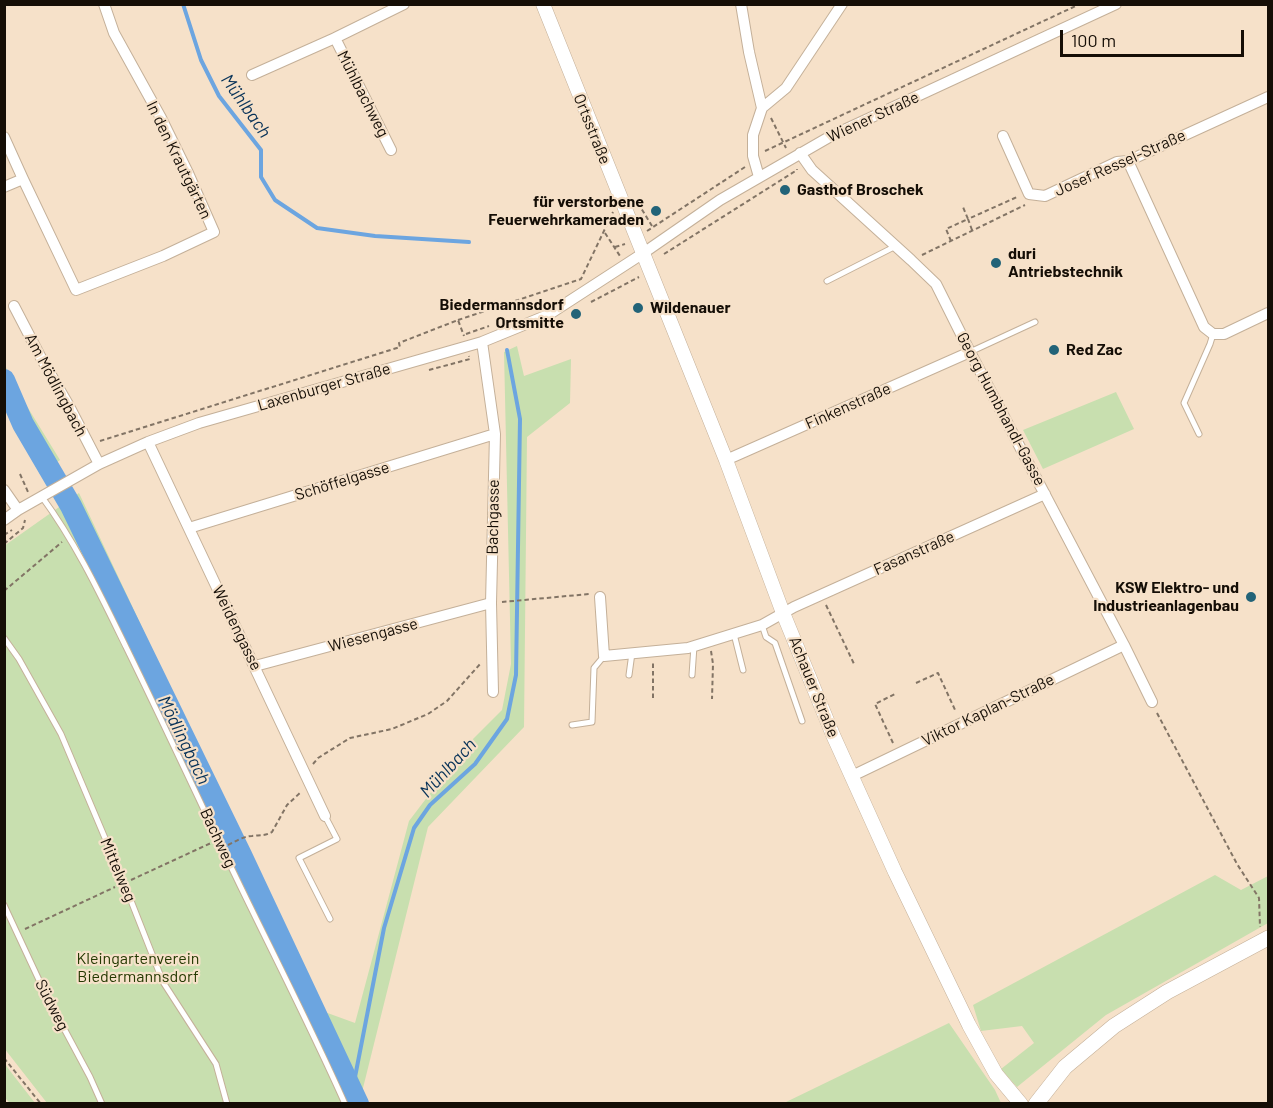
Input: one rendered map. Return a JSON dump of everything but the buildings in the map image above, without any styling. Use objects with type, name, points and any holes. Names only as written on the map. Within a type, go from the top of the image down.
[{"type":"main road","points":[[1036,1104],[1065,1067],[1114,1026],[1167,992],[1266,940]]},
{"type":"street","name":"In den Krautgärten","points":[[4,137],[76,290],[163,256],[214,232],[161,118],[114,33],[104,4]]},
{"type":"street","name":"Mühlbachweg","points":[[252,75],[404,4]]},
{"type":"street","name":"Ortsstraße","points":[[543,4],[620,197],[632,241],[642,254]]},
{"type":"street","points":[[741,4],[762,108],[753,135],[753,156],[759,177]]},
{"type":"street","points":[[762,108],[786,88],[842,4]]},
{"type":"street","name":"Wiener Straße","points":[[642,254],[720,200],[831,136],[1116,4]]},
{"type":"street","name":"Mühlbachweg","points":[[334,38],[391,150]]},
{"type":"street","name":"Josef Ressel-Straße","points":[[1028,192],[1045,196],[1117,162],[1128,161],[1269,97]]},
{"type":"street","points":[[1002,136],[1028,192]]},
{"type":"street","name":"Georg Humbhandl-Gasse","points":[[800,153],[812,170],[936,284],[1152,702]]},
{"type":"street","points":[[1128,161],[1204,327],[1213,334],[1224,334],[1269,313]]},
{"type":"street","points":[[4,187],[23,179]]},
{"type":"street","name":"Laxenburger Straße","points":[[4,520],[22,515],[43,496],[77,476],[148,442],[199,423],[482,342],[548,315],[642,254]]},
{"type":"street","name":"Achauer Straße","points":[[642,254],[726,460],[783,613],[833,735],[895,872],[969,1026],[996,1074],[1021,1104]]},
{"type":"street","name":"Am Mödlingbach","points":[[14,306],[99,464]]},
{"type":"street","name":"Bachgasse","points":[[482,342],[495,434],[491,603],[493,692]]},
{"type":"street","name":"Finkenstraße","points":[[726,460],[970,351]]},
{"type":"street","name":"Schöffelgasse","points":[[189,528],[495,434]]},
{"type":"street","name":"Weidengasse","points":[[148,442],[325,816]]},
{"type":"street","points":[[4,490],[22,515]]},
{"type":"street","name":"Fasanstraße","points":[[604,656],[694,646],[762,625],[821,594],[1046,494]]},
{"type":"street","points":[[600,597],[604,656]]},
{"type":"street","name":"Wiesengasse","points":[[255,666],[491,603]]},
{"type":"street","name":"Viktor Kaplan-Straße","points":[[852,776],[1124,645]]},
{"type":"lane","points":[[827,281],[896,246]]},
{"type":"lane","points":[[970,351],[1035,322]]},
{"type":"lane","points":[[1199,434],[1184,403],[1213,334]]},
{"type":"lane","name":"Bachweg","points":[[43,496],[69,536],[105,605],[313,1033],[345,1104]]},
{"type":"lane","points":[[762,625],[766,637],[775,643],[802,722]]},
{"type":"lane","points":[[734,634],[743,670]]},
{"type":"lane","name":"Mittelweg","points":[[4,638],[19,659],[61,734],[164,982],[216,1064],[227,1104]]},
{"type":"lane","points":[[692,675],[694,646]]},
{"type":"lane","points":[[629,675],[632,653]]},
{"type":"lane","points":[[572,725],[592,722],[594,668],[604,656]]},
{"type":"lane","points":[[325,816],[337,839],[299,858],[330,920]]},
{"type":"lane","name":"Südweg","points":[[4,904],[46,995],[102,1104]]},
{"type":"path","points":[[615,247],[632,241],[745,168],[753,156],[1080,4]]},
{"type":"path","points":[[951,241],[946,229],[1028,192]]},
{"type":"path","points":[[95,442],[400,347],[399,343],[458,320],[581,279],[620,197],[638,203],[667,252]]},
{"type":"path","points":[[911,260],[1028,204]]},
{"type":"path","points":[[963,207],[972,230]]},
{"type":"path","points":[[621,258],[632,241]]},
{"type":"path","points":[[458,320],[463,334],[495,324]]},
{"type":"path","points":[[20,474],[28,492]]},
{"type":"path","points":[[4,544],[23,528],[22,515]]},
{"type":"path","points":[[4,591],[69,536]]},
{"type":"path","points":[[507,602],[588,594],[600,597]]},
{"type":"path","points":[[821,594],[855,666]]},
{"type":"path","points":[[709,641],[713,664],[712,699]]},
{"type":"path","points":[[653,651],[653,698]]},
{"type":"path","points":[[304,772],[318,758],[350,738],[392,729],[428,714],[447,700],[492,653]]},
{"type":"path","points":[[916,683],[938,673],[961,723]]},
{"type":"path","points":[[895,694],[875,704],[898,754]]},
{"type":"path","points":[[1152,702],[1237,864],[1259,898],[1260,927],[1266,940]]},
{"type":"path","points":[[224,847],[244,838],[272,832],[287,805],[310,784]]},
{"type":"path","points":[[4,1058],[41,1104]]},
{"type":"green space","name":"Kleingartenverein Biedermannsdorf","points":[[517,346],[524,376],[571,359],[570,403],[527,437],[524,727],[428,827],[362,1092],[368,1103],[47,1103],[4,1048],[4,546],[79,493],[322,1011],[355,1023],[409,821],[467,745],[502,710],[511,664],[504,352]]},
{"type":"green space","points":[[5,364],[9,377],[60,460],[40,474],[22,442],[5,400]]},
{"type":"green space","points":[[1116,392],[1134,429],[1043,469],[1023,430]]},
{"type":"green space","points":[[1215,875],[1241,890],[1268,876],[1268,923],[1106,1015],[1017,1087],[1001,1069],[1034,1043],[1022,1026],[981,1031],[973,1005]]},
{"type":"green space","points":[[949,1023],[995,1090],[1001,1103],[784,1103]]},
{"type":"green space","points":[[5,1063],[35,1103],[10,1103],[5,1098]]},
{"type":"waterway","name":"Mühlbach","points":[[183,4],[201,60],[219,96],[261,150],[261,177],[275,200],[317,228],[375,236],[469,242]]},
{"type":"waterway","name":"Mühlbach","points":[[354,1094],[355,1077],[384,928],[414,828],[430,805],[475,764],[507,719],[516,675],[520,419],[507,350]]},
{"type":"waterway","name":"Mödlingbach","points":[[4,380],[23,424],[71,506],[241,855],[358,1104]]},
{"type":"place","name":"Gasthof Broschek","points":[[785,190]]},
{"type":"place","name":"für verstorbene Feuerwehrkameraden","points":[[656,211]]},
{"type":"place","name":"duri Antriebstechnik","points":[[996,263]]},
{"type":"place","name":"Wildenauer","points":[[638,308]]},
{"type":"place","name":"Biedermannsdorf Ortsmitte","points":[[576,314]]},
{"type":"place","name":"Red Zac","points":[[1054,350]]},
{"type":"place","name":"KSW Elektro- und Industrieanlagenbau","points":[[1251,597]]}]
